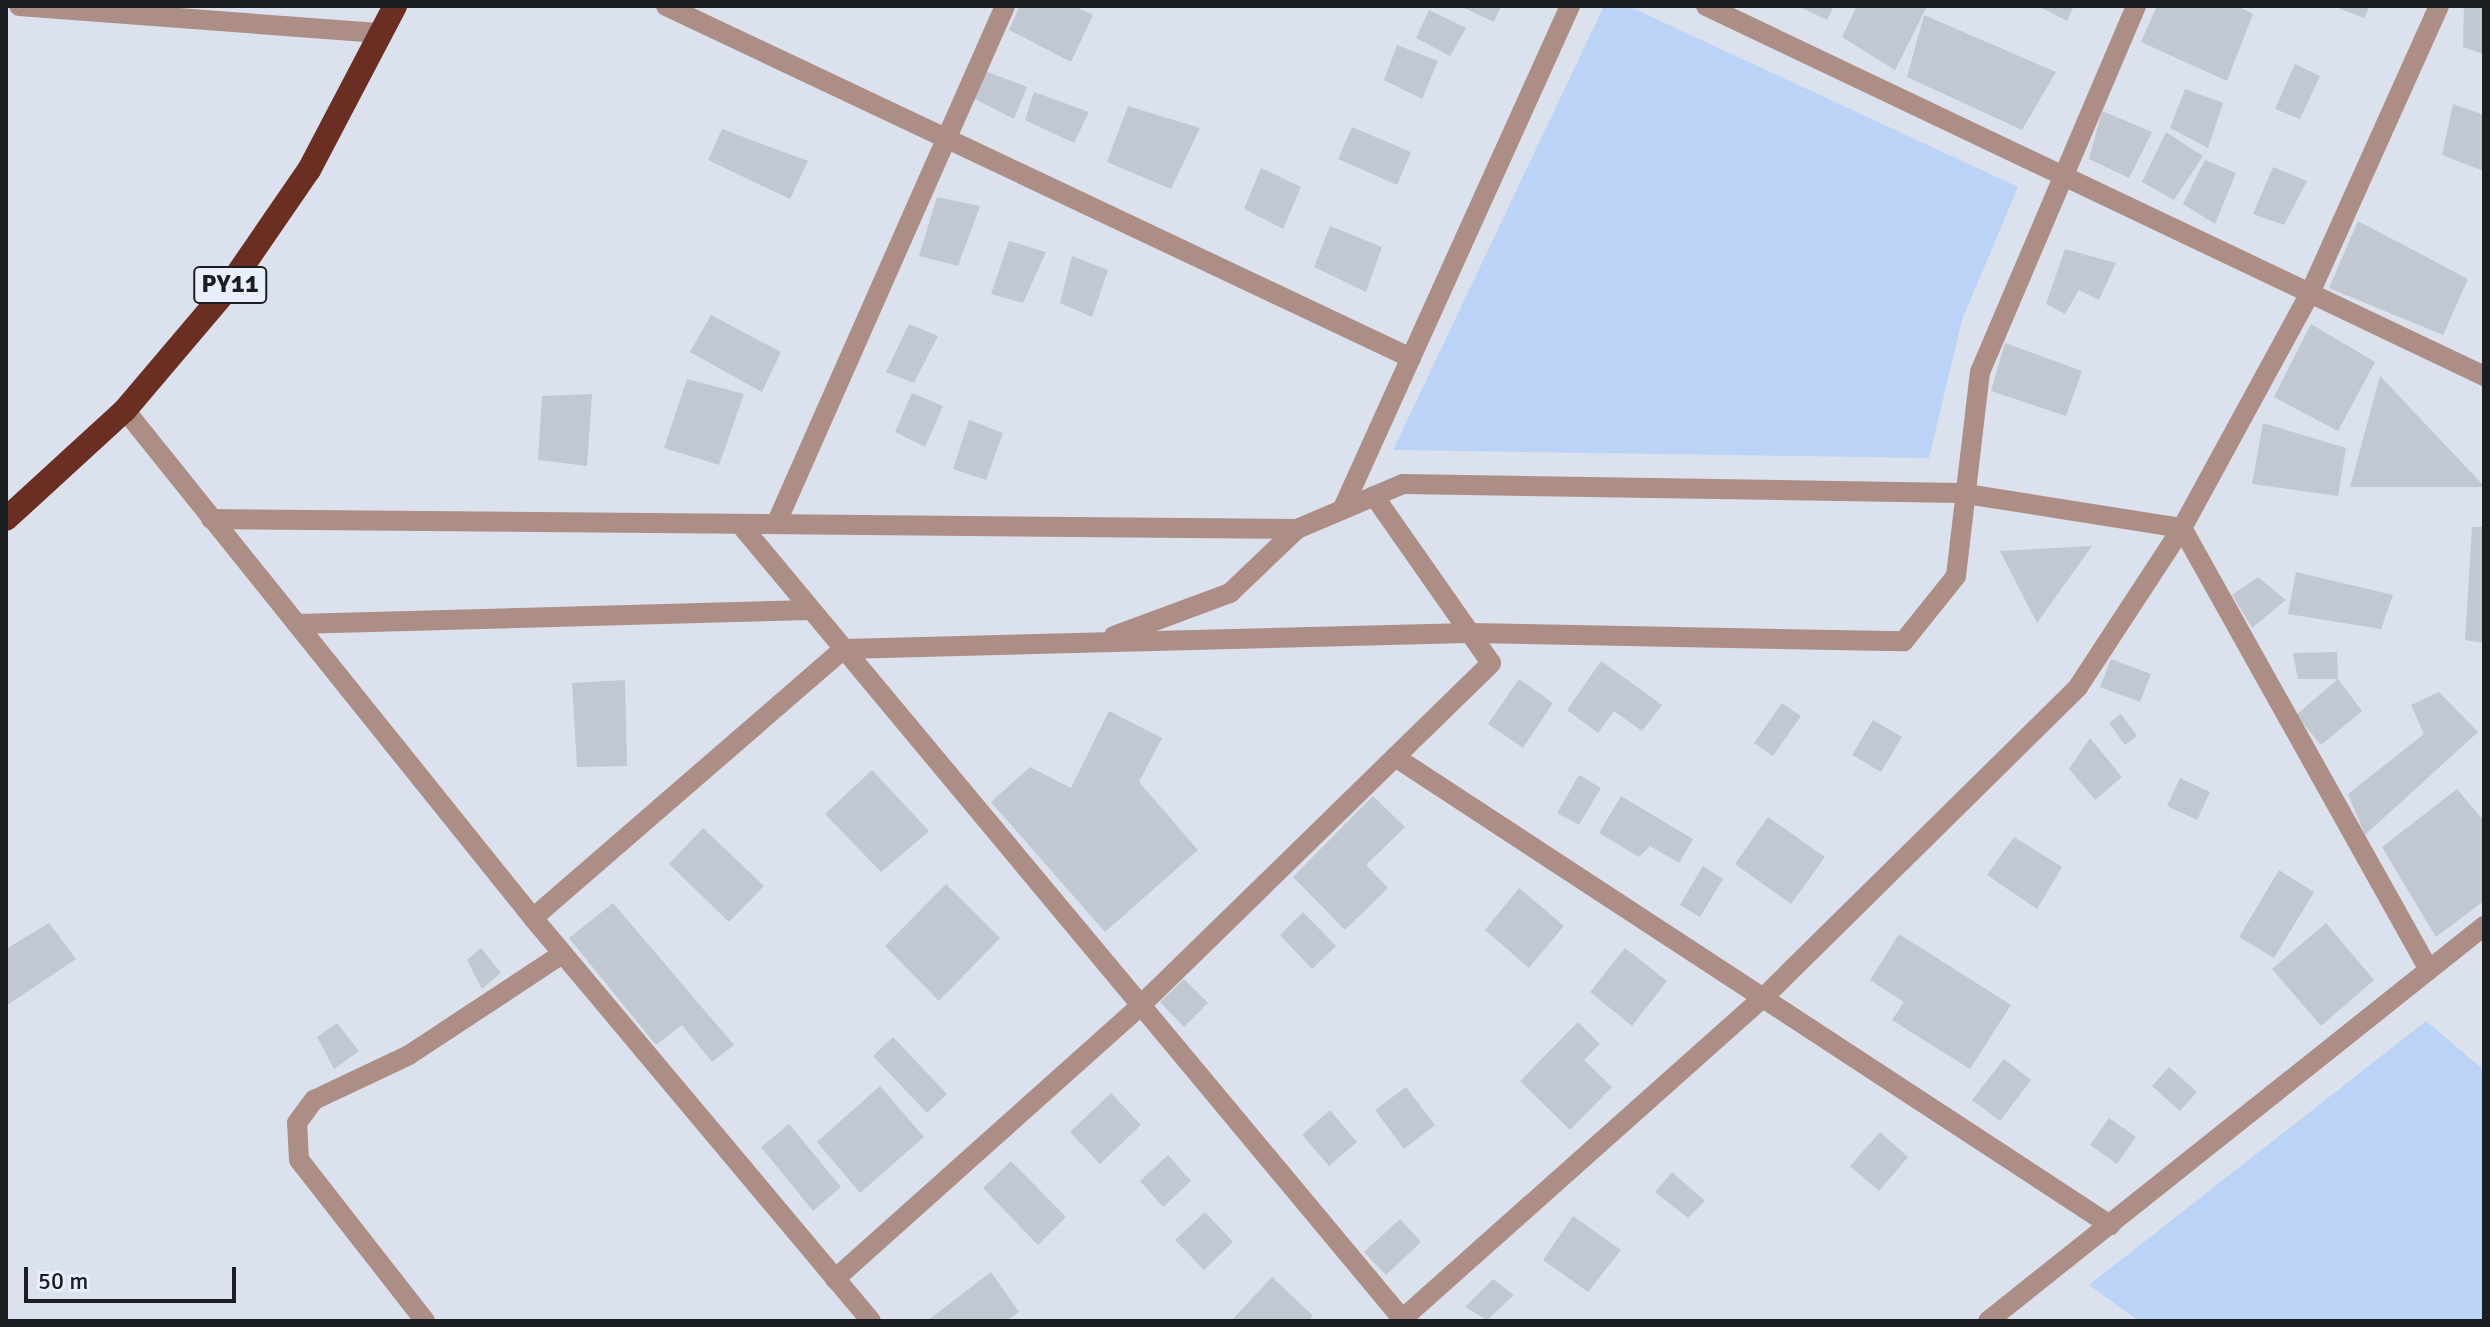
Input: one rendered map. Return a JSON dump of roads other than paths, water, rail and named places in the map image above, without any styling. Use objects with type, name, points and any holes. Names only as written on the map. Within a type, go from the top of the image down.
[{"type":"highway","name":"PY11","points":[[6,519],[125,410],[225,292],[309,170],[395,6]]},
{"type":"street","points":[[19,6],[382,33]]},
{"type":"street","points":[[666,6],[1411,358]]},
{"type":"street","points":[[776,524],[1005,6]]},
{"type":"street","points":[[1342,510],[1570,6]]},
{"type":"street","points":[[1706,6],[2484,376]]},
{"type":"street","points":[[533,918],[844,649],[1469,633],[1904,641],[1956,576],[1960,493],[1980,372],[2136,6]]},
{"type":"street","points":[[740,524],[1402,1320],[1767,994],[2078,687],[2182,528],[2310,293],[2439,6]]},
{"type":"street","points":[[125,410],[562,954],[871,1321]]},
{"type":"street","points":[[1099,642],[1230,593],[1297,529],[1403,484],[1960,493],[2182,528]]},
{"type":"street","points":[[835,1279],[1141,1005],[1491,663],[1374,496]]},
{"type":"street","points":[[211,519],[1297,529]]},
{"type":"street","points":[[2182,528],[2429,970]]},
{"type":"street","points":[[297,624],[811,610]]},
{"type":"street","points":[[1395,757],[1767,994],[2110,1225]]},
{"type":"street","points":[[1988,1321],[2484,926]]},
{"type":"street","points":[[425,1321],[299,1160],[297,1123],[314,1100],[409,1055],[562,954]]}]
